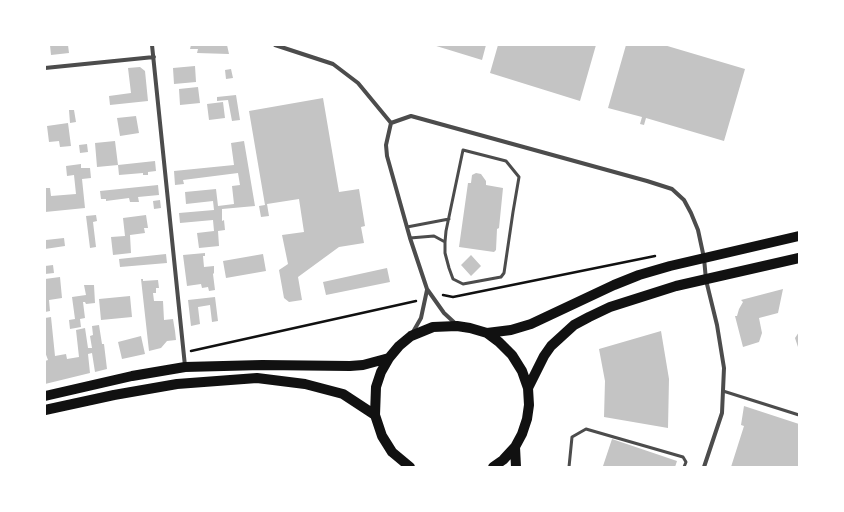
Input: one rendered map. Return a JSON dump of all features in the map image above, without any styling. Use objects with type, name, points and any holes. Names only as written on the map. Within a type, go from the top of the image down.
[{"type":"main road","points":[[487,334],[511,330],[531,324],[607,288],[639,275],[670,266],[799,236]]},
{"type":"main road","points":[[528,388],[544,356],[551,346],[574,325],[610,307],[676,286],[799,258]]},
{"type":"main road","points":[[410,467],[392,452],[382,436],[375,415],[374,403],[376,387],[381,372],[389,358],[399,346],[411,336],[434,327],[457,326],[470,328],[487,334],[499,342],[512,355],[522,371],[528,388],[529,405],[527,420],[522,434],[515,447],[503,460],[493,467]]},
{"type":"main road","points":[[45,396],[132,376],[186,367],[262,365],[350,366],[363,365],[389,358]]},
{"type":"main road","points":[[45,410],[114,395],[177,384],[257,378],[305,384],[343,394],[375,415]]},
{"type":"main road","points":[[515,447],[516,467]]},
{"type":"street","points":[[152,45],[186,367]]},
{"type":"street","points":[[274,45],[333,64],[358,83],[391,123]]},
{"type":"street","points":[[45,68],[154,57]]},
{"type":"street","points":[[391,123],[410,116],[647,181],[672,189],[684,200],[698,230],[704,258],[706,280],[717,325],[724,368],[722,413],[704,467]]},
{"type":"street","points":[[391,123],[386,145],[387,156],[410,238],[427,289],[444,313],[457,326]]},
{"type":"street","points":[[411,336],[421,318],[427,289]]},
{"type":"lane","points":[[463,150],[506,162],[519,177],[504,273],[501,277],[463,284],[454,279],[445,253],[445,242],[463,150]]},
{"type":"lane","points":[[407,227],[449,219]]},
{"type":"lane","points":[[410,238],[434,236],[445,242]]},
{"type":"lane","points":[[723,391],[799,415]]},
{"type":"lane","points":[[570,467],[572,437],[586,429],[683,457],[686,462],[684,467]]},
{"type":"building","points":[[50,45],[68,45],[69,53],[51,55]]},
{"type":"building","points":[[191,45],[227,45],[229,54],[197,53],[198,49],[190,49]]},
{"type":"building","points":[[433,45],[486,45],[482,60]]},
{"type":"building","points":[[498,45],[596,45],[580,101],[490,73]]},
{"type":"building","points":[[626,45],[664,45],[745,69],[724,141],[646,118],[644,125],[640,124],[642,117],[608,108]]},
{"type":"building","points":[[195,66],[196,82],[174,84],[173,68]]},
{"type":"building","points":[[140,67],[145,71],[148,101],[110,105],[109,96],[131,93],[128,68]]},
{"type":"building","points":[[231,69],[233,78],[226,79],[225,70]]},
{"type":"building","points":[[198,87],[200,103],[180,105],[179,89]]},
{"type":"building","points":[[236,95],[240,120],[232,121],[228,100],[217,101],[217,97]]},
{"type":"building","points":[[323,98],[339,192],[359,189],[365,226],[361,227],[364,243],[339,247],[298,277],[302,300],[289,302],[284,298],[279,270],[288,264],[282,235],[304,232],[299,199],[267,204],[269,216],[261,217],[259,206],[265,205],[249,111]]},
{"type":"building","points":[[223,102],[225,118],[209,120],[207,104]]},
{"type":"building","points":[[69,110],[74,110],[76,122],[70,123]]},
{"type":"building","points":[[136,116],[139,133],[120,136],[117,118]]},
{"type":"building","points":[[68,123],[71,146],[60,147],[59,141],[49,142],[47,126]]},
{"type":"building","points":[[115,141],[118,165],[97,167],[95,143]]},
{"type":"building","points":[[244,141],[255,206],[222,209],[222,221],[224,220],[225,230],[218,231],[219,246],[199,248],[197,233],[214,231],[213,220],[180,223],[179,213],[214,210],[213,201],[186,204],[185,192],[216,189],[218,206],[234,204],[232,186],[240,185],[238,173],[183,180],[184,184],[175,185],[174,171],[234,165],[231,143]]},
{"type":"building","points":[[87,144],[88,152],[80,153],[79,145]]},
{"type":"building","points":[[155,161],[156,171],[148,172],[148,175],[143,175],[143,173],[119,175],[118,165]]},
{"type":"building","points":[[81,164],[81,168],[90,168],[91,178],[82,179],[85,208],[45,212],[45,188],[50,188],[51,196],[76,194],[74,175],[67,176],[66,166]]},
{"type":"building","points":[[476,173],[481,174],[486,181],[486,185],[503,188],[499,228],[497,229],[496,250],[494,252],[459,247],[468,183],[471,183],[472,175]]},
{"type":"building","points":[[158,185],[159,195],[138,197],[139,202],[130,202],[129,198],[106,201],[106,199],[101,199],[100,191]]},
{"type":"building","points":[[160,200],[161,208],[154,209],[153,201]]},
{"type":"building","points":[[96,215],[97,221],[93,222],[96,247],[90,248],[86,216]]},
{"type":"building","points":[[146,215],[148,228],[144,228],[145,233],[130,235],[131,253],[113,255],[111,237],[125,236],[123,218]]},
{"type":"building","points":[[64,238],[65,246],[45,249],[46,240]]},
{"type":"building","points":[[205,253],[205,256],[203,256],[204,267],[214,266],[213,274],[215,290],[209,291],[208,287],[202,288],[201,284],[187,286],[183,255]]},
{"type":"building","points":[[166,254],[167,263],[120,267],[119,259]]},
{"type":"building","points":[[263,254],[266,271],[226,278],[223,261]]},
{"type":"building","points":[[471,255],[481,266],[471,276],[461,265]]},
{"type":"building","points":[[53,265],[54,273],[45,274],[45,266]]},
{"type":"building","points":[[387,268],[390,282],[326,295],[323,282]]},
{"type":"building","points":[[60,277],[62,298],[49,300],[50,311],[45,312],[45,279]]},
{"type":"building","points":[[141,279],[143,279],[143,281],[158,280],[159,288],[156,288],[156,293],[153,293],[154,301],[163,301],[164,320],[173,319],[176,340],[167,341],[161,348],[149,351]]},
{"type":"building","points":[[84,285],[94,285],[95,303],[86,304],[83,302],[85,318],[80,319],[81,327],[70,329],[69,320],[75,319],[72,297],[86,295]]},
{"type":"building","points":[[783,289],[778,313],[759,318],[762,333],[759,342],[743,347],[735,316],[737,316],[743,302],[741,300]]},
{"type":"building","points":[[130,296],[132,317],[101,320],[99,299]]},
{"type":"building","points":[[215,297],[218,321],[212,322],[210,305],[198,307],[200,324],[191,326],[188,300]]},
{"type":"building","points":[[51,317],[55,356],[66,354],[67,359],[79,357],[76,330],[85,328],[88,348],[92,348],[90,336],[93,335],[92,326],[99,325],[102,344],[104,344],[107,369],[95,372],[92,353],[88,354],[90,373],[45,384],[45,361],[48,360],[45,352],[45,318]]},
{"type":"building","points":[[661,331],[669,379],[668,428],[604,417],[605,381],[599,349]]},
{"type":"building","points":[[799,332],[799,350],[795,338]]},
{"type":"building","points":[[141,336],[145,354],[122,359],[118,342]]},
{"type":"building","points":[[744,406],[799,424],[799,467],[731,467],[744,426],[741,425]]},
{"type":"building","points":[[612,439],[677,461],[675,467],[603,466]]}]
